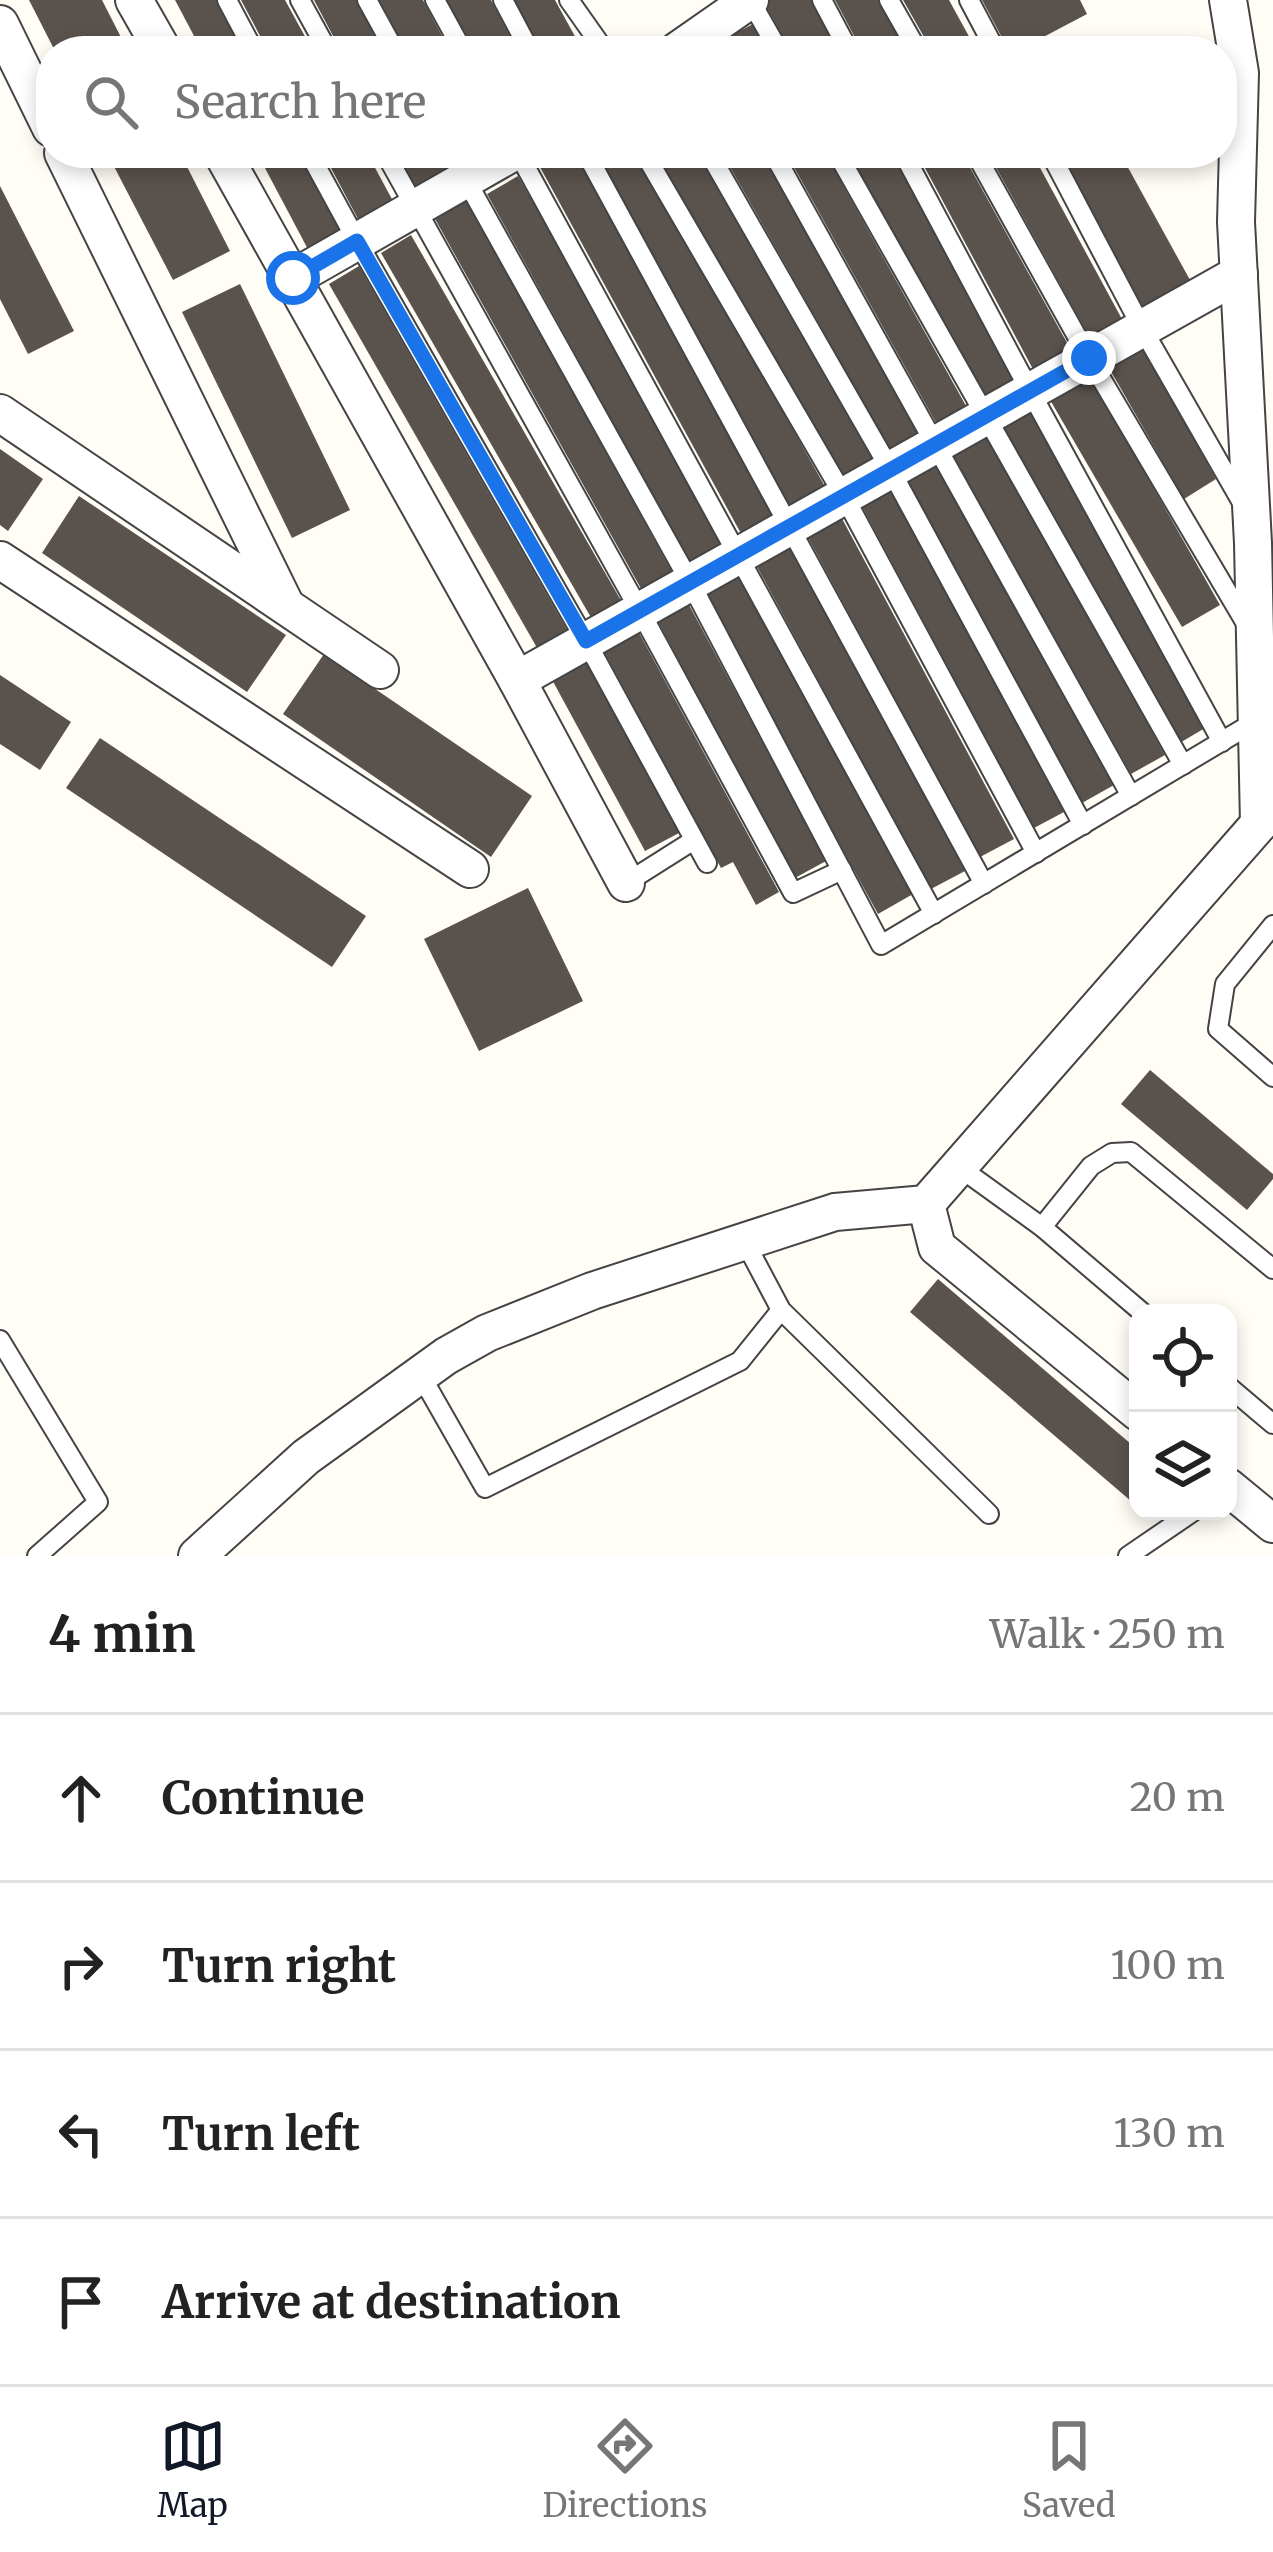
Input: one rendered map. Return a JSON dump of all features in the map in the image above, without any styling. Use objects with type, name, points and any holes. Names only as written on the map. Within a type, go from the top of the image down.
[{"type":"street","points":[[134,0],[155,36]]},
{"type":"street","points":[[709,36],[750,0]]},
{"type":"street","points":[[1228,0],[1234,36]]},
{"type":"street","points":[[0,24],[36,97]]},
{"type":"street","points":[[197,1556],[306,1456],[446,1356],[487,1334],[592,1291],[835,1212],[926,1204],[1266,816],[1256,721],[1236,222],[1237,55]]},
{"type":"street","points":[[70,168],[286,606]]},
{"type":"street","points":[[231,168],[626,883]]},
{"type":"street","points":[[293,278],[415,208],[456,168]]},
{"type":"street","points":[[517,680],[1238,274]]},
{"type":"street","points":[[0,412],[380,670]]},
{"type":"street","points":[[0,560],[470,869]]},
{"type":"street","points":[[926,1204],[937,1247],[1129,1405]]},
{"type":"street","points":[[1237,1494],[1273,1524]]},
{"type":"lane","points":[[227,0],[246,36]]},
{"type":"lane","points":[[300,0],[320,36]]},
{"type":"lane","points":[[367,0],[387,36]]},
{"type":"lane","points":[[435,0],[455,36]]},
{"type":"lane","points":[[503,0],[522,36]]},
{"type":"lane","points":[[569,0],[594,36]]},
{"type":"lane","points":[[750,0],[770,36]]},
{"type":"lane","points":[[822,0],[841,36]]},
{"type":"lane","points":[[890,0],[910,36]]},
{"type":"lane","points":[[969,0],[988,36]]},
{"type":"lane","points":[[317,168],[707,863]]},
{"type":"lane","points":[[393,168],[793,893],[842,870]]},
{"type":"lane","points":[[459,168],[690,582],[881,945],[1256,721]]},
{"type":"lane","points":[[523,168],[934,914]]},
{"type":"lane","points":[[594,168],[984,884]]},
{"type":"lane","points":[[653,168],[844,496],[1036,854]]},
{"type":"lane","points":[[718,168],[890,470],[1083,825]]},
{"type":"lane","points":[[781,168],[1131,796]]},
{"type":"lane","points":[[845,168],[1183,765]]},
{"type":"lane","points":[[912,168],[1222,742]]},
{"type":"lane","points":[[983,168],[1255,639]]},
{"type":"lane","points":[[1058,168],[1142,328],[1251,518]]},
{"type":"lane","points":[[626,883],[694,840]]},
{"type":"lane","points":[[1273,925],[1225,984],[1218,1029],[1273,1077]]},
{"type":"lane","points":[[1042,1227],[1091,1166],[1112,1154],[1131,1152],[1273,1269]]},
{"type":"lane","points":[[959,1167],[1042,1227],[1132,1304]]},
{"type":"lane","points":[[745,1242],[781,1310],[989,1514]]},
{"type":"lane","points":[[420,1374],[484,1488],[740,1361],[781,1310]]},
{"type":"lane","points":[[0,1340],[98,1502],[37,1556]]},
{"type":"lane","points":[[1237,1394],[1273,1424]]},
{"type":"lane","points":[[1128,1556],[1156,1548],[1185,1520]]},
{"type":"building","points":[[29,0],[102,0],[120,36],[47,36]]},
{"type":"building","points":[[175,0],[219,0],[239,36],[194,36]]},
{"type":"building","points":[[241,0],[285,0],[305,36],[260,36]]},
{"type":"building","points":[[314,0],[358,0],[377,36],[333,36]]},
{"type":"building","points":[[379,0],[423,0],[442,36],[398,36]]},
{"type":"building","points":[[446,0],[491,0],[510,36],[466,36]]},
{"type":"building","points":[[511,0],[555,0],[575,36],[531,36]]},
{"type":"building","points":[[811,0],[830,36],[783,36],[764,3]]},
{"type":"building","points":[[835,0],[878,0],[898,36],[854,36]]},
{"type":"building","points":[[903,0],[949,0],[969,36],[923,36]]},
{"type":"building","points":[[982,0],[1080,0],[1087,14],[1045,36],[1001,36]]},
{"type":"building","points":[[753,24],[760,36],[730,36]]},
{"type":"building","points":[[115,168],[188,168],[230,251],[173,280]]},
{"type":"building","points":[[265,168],[309,168],[346,237],[311,255]]},
{"type":"building","points":[[331,168],[375,168],[393,201],[358,219]]},
{"type":"building","points":[[403,168],[448,168],[449,170],[414,189]]},
{"type":"building","points":[[540,168],[583,168],[776,522],[744,539]]},
{"type":"building","points":[[605,168],[646,168],[828,492],[792,513]]},
{"type":"building","points":[[665,168],[706,168],[875,464],[844,482]]},
{"type":"building","points":[[731,168],[771,168],[924,438],[894,456]]},
{"type":"building","points":[[794,168],[833,168],[970,413],[940,430]]},
{"type":"building","points":[[856,168],[900,168],[1015,385],[987,401]]},
{"type":"building","points":[[925,168],[970,168],[1071,350],[1035,373]]},
{"type":"building","points":[[996,168],[1040,168],[1123,321],[1092,342]]},
{"type":"building","points":[[1069,168],[1128,168],[1195,289],[1147,318]]},
{"type":"building","points":[[518,176],[729,545],[693,568],[487,194]]},
{"type":"building","points":[[0,186],[74,331],[28,354],[0,299]]},
{"type":"building","points":[[466,201],[675,577],[644,594],[435,219]]},
{"type":"building","points":[[411,235],[623,604],[593,621],[381,253]]},
{"type":"building","points":[[359,266],[570,635],[540,653],[329,284]]},
{"type":"building","points":[[240,284],[350,510],[292,538],[182,312]]},
{"type":"building","points":[[1142,346],[1216,479],[1184,499],[1109,368]]},
{"type":"building","points":[[1087,371],[1220,605],[1182,627],[1046,393]]},
{"type":"building","points":[[1027,407],[1205,728],[1178,744],[999,422]]},
{"type":"building","points":[[984,431],[1165,755],[1131,774],[950,450]]},
{"type":"building","points":[[0,449],[43,479],[8,531],[0,525]]},
{"type":"building","points":[[933,459],[1114,785],[1082,803],[901,477]]},
{"type":"building","points":[[888,485],[1064,812],[1034,828],[859,501]]},
{"type":"building","points":[[79,496],[286,635],[247,692],[42,553]]},
{"type":"building","points":[[839,513],[1014,839],[980,857],[805,532]]},
{"type":"building","points":[[790,545],[965,871],[931,889],[755,563]]},
{"type":"building","points":[[734,570],[913,894],[878,914],[699,589]]},
{"type":"building","points":[[687,601],[826,861],[795,878],[656,618]]},
{"type":"building","points":[[636,627],[779,892],[756,905],[733,862],[721,868],[601,646]]},
{"type":"building","points":[[324,654],[532,796],[491,857],[283,714]]},
{"type":"building","points":[[584,658],[679,833],[645,851],[550,676]]},
{"type":"building","points":[[0,675],[71,722],[40,770],[0,744]]},
{"type":"building","points":[[100,738],[366,916],[332,967],[66,788]]},
{"type":"building","points":[[528,888],[583,1001],[479,1051],[424,939]]},
{"type":"building","points":[[1150,1070],[1273,1174],[1247,1210],[1121,1104]]},
{"type":"building","points":[[938,1279],[1129,1442],[1129,1499],[910,1312]]},
{"type":"route","points":[[293,278],[357,241],[586,641],[1089,358]]}]
